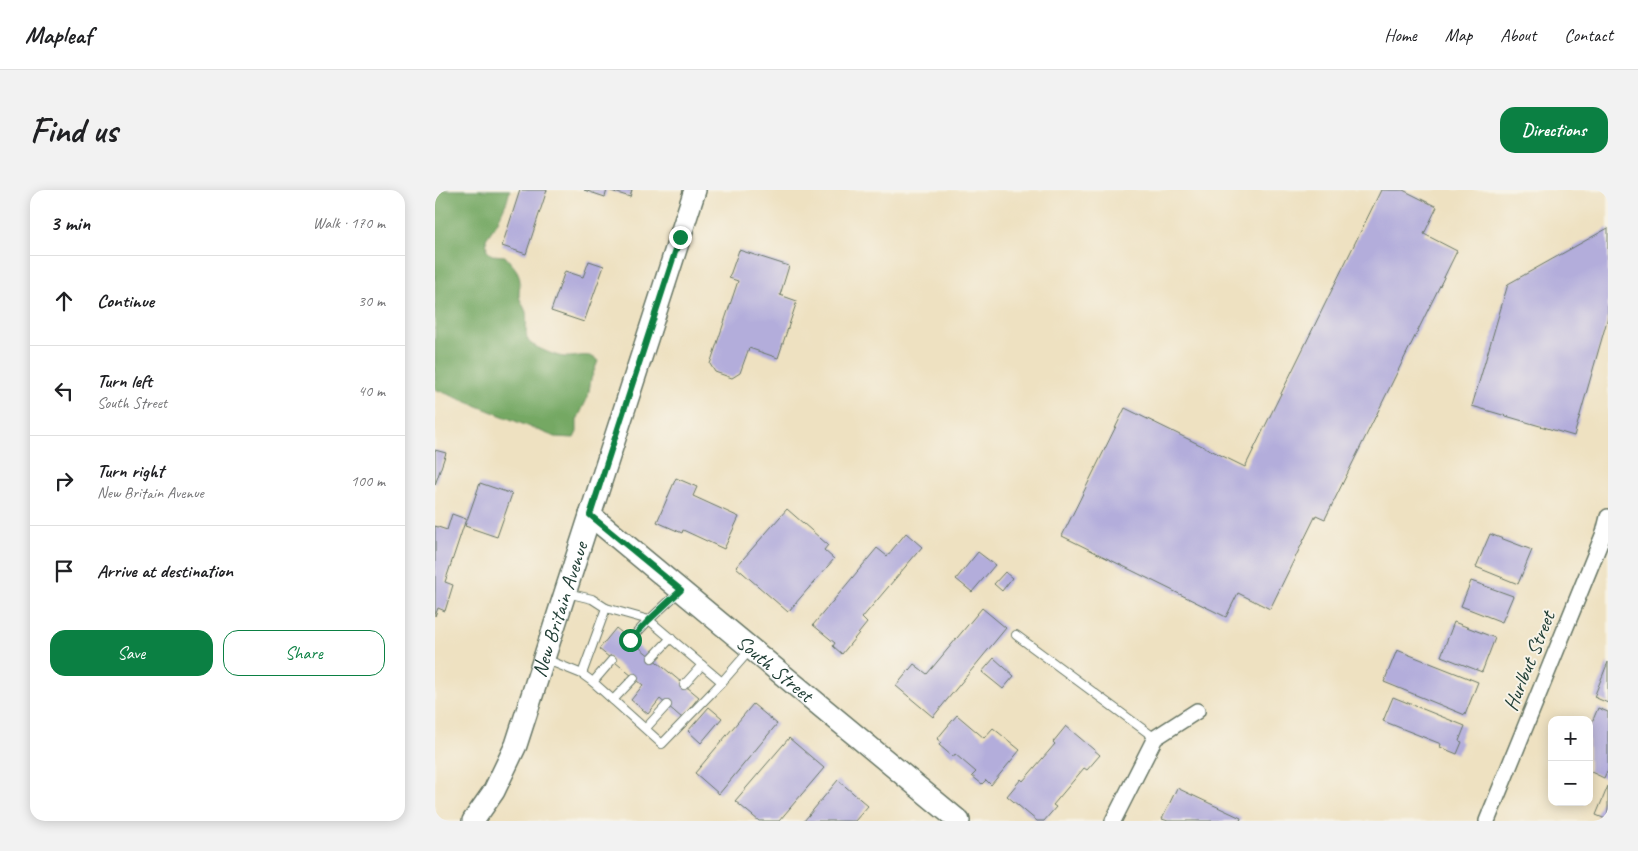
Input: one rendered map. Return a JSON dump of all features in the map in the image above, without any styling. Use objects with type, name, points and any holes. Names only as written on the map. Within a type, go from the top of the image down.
[{"type":"main road","name":"New Britain Avenue","points":[[473,821],[494,791],[515,745],[695,190]]},
{"type":"main road","name":"South Street","points":[[590,515],[959,821]]},
{"type":"street","name":"Hurlbut Street","points":[[1491,820],[1606,535],[1608,517]]},
{"type":"street","points":[[1113,821],[1155,738],[1197,711]]},
{"type":"lane","points":[[630,640],[681,590]]},
{"type":"lane","points":[[565,592],[592,599],[606,608],[649,620],[722,682]]},
{"type":"lane","points":[[582,674],[606,608]]},
{"type":"lane","points":[[1016,634],[1155,738]]},
{"type":"lane","points":[[652,658],[671,638]]},
{"type":"lane","points":[[543,659],[582,674],[662,744],[722,682],[751,648]]},
{"type":"lane","points":[[593,682],[612,660]]},
{"type":"lane","points":[[684,685],[702,665]]},
{"type":"lane","points":[[613,700],[634,678]]},
{"type":"lane","points":[[645,728],[667,705]]},
{"type":"green space","points":[[435,190],[510,190],[497,223],[486,239],[487,251],[492,255],[505,256],[519,274],[519,296],[526,312],[528,340],[537,347],[557,356],[590,356],[598,361],[591,379],[588,397],[577,420],[577,432],[574,438],[555,437],[435,389]]},
{"type":"building","points":[[520,190],[547,190],[526,254],[502,246]]},
{"type":"building","points":[[584,190],[607,190],[605,197]]},
{"type":"building","points":[[608,190],[632,190],[630,197]]},
{"type":"building","points":[[1381,190],[1403,190],[1437,207],[1424,234],[1457,251],[1325,519],[1316,515],[1270,609],[1238,593],[1226,617],[1062,536],[1125,408],[1245,467]]},
{"type":"building","points":[[1608,228],[1608,317],[1574,436],[1472,406],[1508,284]]},
{"type":"building","points":[[739,250],[789,266],[780,295],[797,301],[778,358],[749,348],[740,373],[732,378],[715,372],[710,364],[738,281],[729,278]]},
{"type":"building","points":[[589,261],[604,266],[584,322],[551,311],[565,271],[583,277]]},
{"type":"building","points":[[435,450],[446,453],[435,485]]},
{"type":"building","points":[[676,478],[697,487],[693,496],[739,517],[724,549],[683,530],[682,533],[657,522]]},
{"type":"building","points":[[480,483],[512,494],[497,537],[465,526]]},
{"type":"building","points":[[787,509],[828,545],[824,550],[834,559],[788,612],[736,567]]},
{"type":"building","points":[[452,514],[466,519],[445,582],[453,585],[445,611],[438,608],[435,616],[435,526],[447,530]]},
{"type":"building","points":[[906,533],[922,547],[862,618],[867,623],[842,654],[833,646],[835,643],[813,625],[877,548],[887,556]]},
{"type":"building","points":[[1490,534],[1532,550],[1518,584],[1476,567]]},
{"type":"building","points":[[978,552],[995,565],[972,592],[956,579]]},
{"type":"building","points":[[1005,572],[1012,578],[1002,591],[994,584]]},
{"type":"building","points":[[1471,581],[1513,596],[1502,622],[1461,606]]},
{"type":"building","points":[[982,608],[1006,628],[933,717],[896,686],[914,664],[927,674]]},
{"type":"building","points":[[1454,622],[1495,638],[1482,672],[1441,656]]},
{"type":"building","points":[[616,628],[699,697],[682,718],[660,699],[648,714],[631,700],[643,685],[599,649]]},
{"type":"building","points":[[1397,650],[1478,682],[1465,715],[1384,682]]},
{"type":"building","points":[[994,658],[1014,676],[1003,689],[982,672]]},
{"type":"building","points":[[1608,662],[1608,703],[1594,697]]},
{"type":"building","points":[[1393,697],[1465,726],[1459,741],[1462,742],[1457,754],[1440,747],[1441,744],[1383,721]]},
{"type":"building","points":[[753,704],[777,724],[719,794],[695,773]]},
{"type":"building","points":[[709,707],[722,718],[701,743],[688,731]]},
{"type":"building","points":[[1598,708],[1608,712],[1608,769],[1604,778],[1593,773],[1593,720]]},
{"type":"building","points":[[957,715],[984,738],[993,728],[1020,750],[991,785],[986,780],[982,784],[972,776],[976,772],[955,754],[953,757],[939,745],[941,742],[937,739]]},
{"type":"building","points":[[1066,726],[1100,755],[1087,770],[1084,768],[1053,805],[1056,807],[1044,821],[1037,821],[1007,796],[1021,779],[1023,781],[1055,744],[1053,742]]},
{"type":"building","points":[[789,738],[824,768],[779,821],[759,821],[735,801]]},
{"type":"building","points":[[838,780],[868,806],[855,821],[804,821]]},
{"type":"building","points":[[1608,786],[1608,820],[1596,815]]},
{"type":"building","points":[[1177,788],[1241,818],[1240,821],[1168,821],[1162,819]]},
{"type":"route","points":[[630,640],[681,590],[590,515],[680,237]]}]
